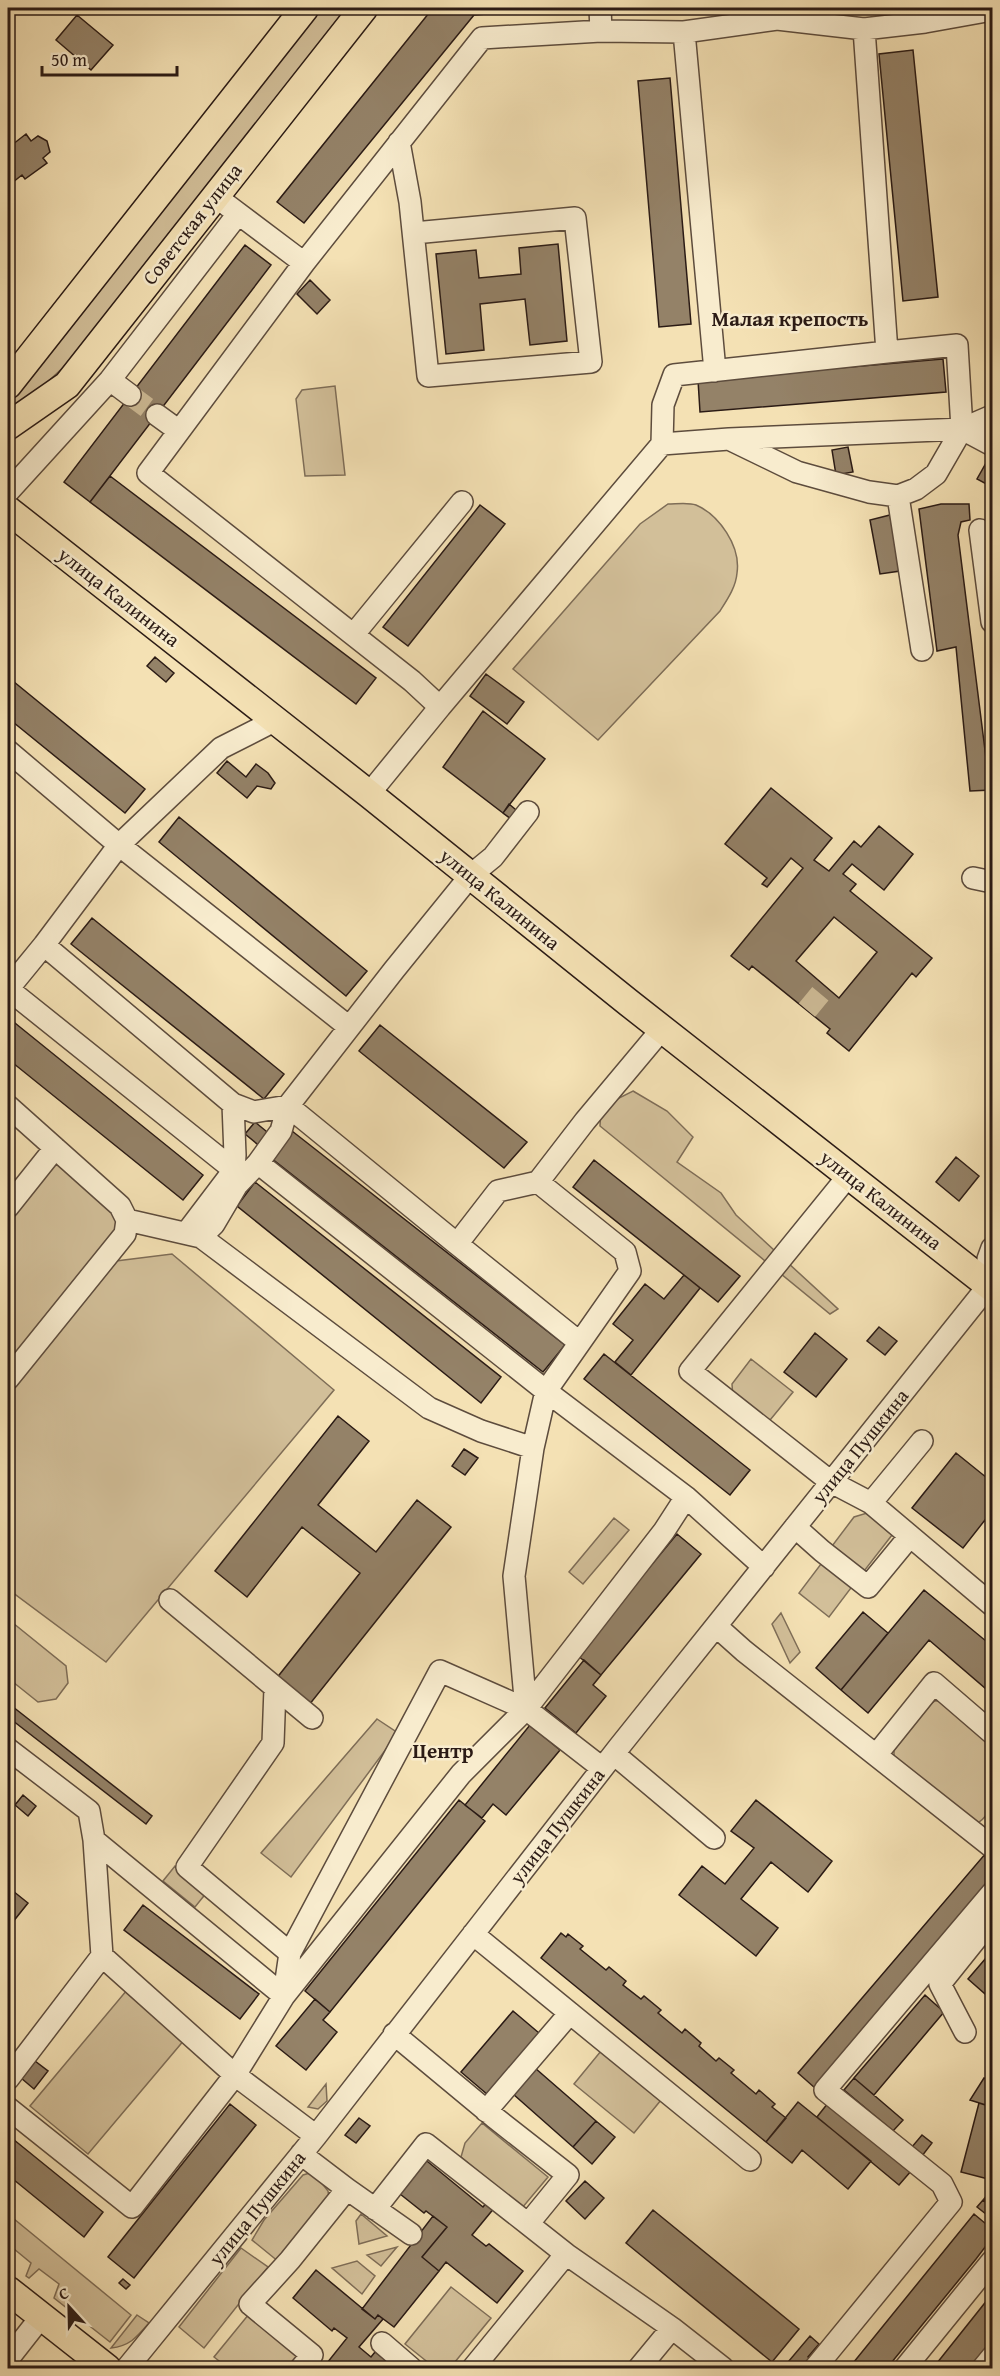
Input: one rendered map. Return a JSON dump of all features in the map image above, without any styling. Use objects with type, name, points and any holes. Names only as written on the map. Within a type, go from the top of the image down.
[{"type":"main road","points":[[8,385],[305,8]]},
{"type":"main road","name":"Советская улица","points":[[8,426],[67,385],[364,8]]},
{"type":"main road","name":"улица Калинина","points":[[8,510],[991,1287]]},
{"type":"main road","points":[[8,2290],[106,2368]]},
{"type":"street","points":[[600,8],[602,31]]},
{"type":"street","points":[[440,706],[354,634],[148,473],[304,263],[399,142],[482,38],[602,31],[684,32],[777,20],[864,29],[925,22],[993,10]]},
{"type":"street","points":[[864,29],[887,351]]},
{"type":"street","points":[[684,32],[715,371]]},
{"type":"street","points":[[399,142],[414,233],[428,376],[591,362],[575,218],[414,233]]},
{"type":"street","points":[[214,196],[304,263]]},
{"type":"street","points":[[8,492],[110,380],[238,214]]},
{"type":"street","points":[[369,794],[440,706],[662,444],[663,405],[674,375],[957,345],[962,429],[936,474],[916,489],[898,495],[869,492],[797,472],[729,439]]},
{"type":"street","points":[[110,380],[130,395]]},
{"type":"street","points":[[157,415],[179,431]]},
{"type":"street","points":[[662,444],[962,429],[993,416]]},
{"type":"street","points":[[962,429],[993,444]]},
{"type":"street","points":[[898,495],[922,650]]},
{"type":"street","points":[[354,634],[462,502]]},
{"type":"street","points":[[980,530],[993,622]]},
{"type":"street","points":[[234,1170],[8,989],[119,845],[221,748],[276,720]]},
{"type":"street","points":[[8,751],[119,845],[349,1028]]},
{"type":"street","points":[[194,1234],[214,1224],[237,1185],[258,1164],[281,1131],[288,1107],[471,875],[493,858],[528,812]]},
{"type":"street","points":[[44,945],[233,1104],[254,1112],[288,1107],[579,1342]]},
{"type":"street","points":[[457,1244],[498,1191],[538,1182],[585,1121],[662,1029]]},
{"type":"street","points":[[194,1234],[234,1170],[233,1104]]},
{"type":"street","points":[[8,1106],[120,1206],[127,1220],[125,1234],[8,1379]]},
{"type":"street","points":[[8,1207],[56,1148]]},
{"type":"street","points":[[258,1164],[546,1391],[686,1497],[764,1567]]},
{"type":"street","points":[[849,1175],[690,1371],[831,1482],[871,1503],[993,1605]]},
{"type":"street","points":[[526,1709],[514,1576],[533,1448],[546,1391],[630,1271],[625,1252],[538,1182]]},
{"type":"street","points":[[127,1220],[194,1234],[429,1408],[481,1431],[533,1448]]},
{"type":"street","points":[[991,1287],[988,1259],[993,1248]]},
{"type":"street","name":"улица Пушкина","points":[[127,2368],[316,2136],[608,1761],[795,1527],[991,1287]]},
{"type":"street","points":[[871,1503],[922,1441]]},
{"type":"street","points":[[8,2108],[132,2207],[236,2074],[284,1996],[461,1774],[526,1709],[664,1531],[686,1497]]},
{"type":"street","points":[[795,1527],[868,1587],[910,1536]]},
{"type":"street","points":[[170,1600],[312,1719]]},
{"type":"street","points":[[716,1626],[744,1651],[990,1840]]},
{"type":"street","points":[[284,1996],[290,1953],[440,1671],[526,1709],[608,1761],[714,1838]]},
{"type":"street","points":[[877,1754],[934,1683],[993,1733]]},
{"type":"street","points":[[275,1688],[273,1743],[187,1867],[290,1953]]},
{"type":"street","points":[[8,1749],[89,1811],[94,1840],[102,1956],[8,2079]]},
{"type":"street","points":[[94,1840],[284,1996]]},
{"type":"street","points":[[815,2368],[951,2202],[942,2184],[825,2090],[993,1893]]},
{"type":"street","points":[[965,2031],[940,1984],[993,1919]]},
{"type":"street","points":[[473,1934],[750,2160]]},
{"type":"street","points":[[102,1956],[236,2074],[316,2136]]},
{"type":"street","points":[[486,2111],[570,2013]]},
{"type":"street","points":[[394,2034],[486,2111],[568,2175],[528,2224]]},
{"type":"street","points":[[375,2209],[426,2144],[566,2254],[672,2328],[723,2368]]},
{"type":"street","points":[[301,2154],[411,2234]]},
{"type":"street","points":[[301,2368],[312,2355],[250,2304],[290,2260],[347,2189]]},
{"type":"street","points":[[473,2368],[566,2254]]},
{"type":"street","points":[[905,2368],[993,2261]]},
{"type":"street","points":[[8,2359],[41,2317]]},
{"type":"street","points":[[639,2368],[672,2328]]},
{"type":"street","points":[[382,2343],[411,2368]]},
{"type":"street","points":[[983,2368],[993,2357]]},
{"type":"shaded area","points":[[318,8],[349,8],[68,363],[41,388],[8,412],[8,400]]},
{"type":"shaded area","points":[[335,386],[345,475],[305,476],[296,399],[302,390]]},
{"type":"shaded area","points":[[668,504],[696,505],[713,516],[720,524],[736,552],[735,583],[720,611],[598,740],[513,669],[640,524]]},
{"type":"shaded area","points":[[633,1091],[667,1111],[693,1137],[677,1162],[721,1193],[736,1215],[838,1309],[830,1314],[600,1126],[601,1107]]},
{"type":"shaded area","points":[[59,1159],[118,1217],[117,1236],[8,1366],[8,1224]]},
{"type":"shaded area","points":[[172,1254],[334,1390],[106,1662],[8,1589],[8,1395],[116,1261]]},
{"type":"shaded area","points":[[751,1359],[793,1392],[766,1425],[733,1399],[732,1384]]},
{"type":"shaded area","points":[[867,1513],[892,1535],[861,1575],[829,1550],[854,1517]]},
{"type":"shaded area","points":[[614,1518],[629,1530],[583,1584],[569,1572]]},
{"type":"shaded area","points":[[824,1560],[854,1584],[829,1617],[799,1593]]},
{"type":"shaded area","points":[[781,1613],[800,1652],[790,1663],[772,1624]]},
{"type":"shaded area","points":[[8,1619],[66,1666],[68,1683],[56,1699],[38,1702],[8,1678]]},
{"type":"shaded area","points":[[935,1701],[945,1704],[992,1745],[992,1799],[984,1817],[977,1823],[894,1758],[894,1750],[929,1705]]},
{"type":"shaded area","points":[[377,1719],[398,1733],[291,1877],[261,1853]]},
{"type":"shaded area","points":[[175,1866],[207,1892],[195,1907],[163,1881]]},
{"type":"shaded area","points":[[127,1990],[185,2039],[88,2154],[30,2106]]},
{"type":"shaded area","points":[[601,2051],[661,2100],[634,2133],[574,2084]]},
{"type":"shaded area","points":[[326,2084],[327,2101],[318,2109],[308,2107]]},
{"type":"shaded area","points":[[482,2123],[548,2177],[522,2208],[461,2157],[465,2143]]},
{"type":"shaded area","points":[[313,2172],[328,2191],[329,2198],[279,2262],[252,2240],[264,2220],[303,2175]]},
{"type":"shaded area","points":[[8,2214],[131,2315],[110,2342],[54,2298],[59,2284],[39,2269],[29,2278],[26,2276],[31,2263],[8,2244]]},
{"type":"shaded area","points":[[361,2214],[387,2236],[359,2244],[356,2221]]},
{"type":"shaded area","points":[[397,2247],[381,2266],[367,2255]]},
{"type":"shaded area","points":[[241,2248],[268,2267],[204,2348],[179,2327]]},
{"type":"shaded area","points":[[357,2261],[375,2276],[362,2294],[332,2268]]},
{"type":"shaded area","points":[[451,2287],[491,2318],[450,2368],[435,2368],[405,2344]]},
{"type":"shaded area","points":[[249,2314],[314,2368],[228,2368],[214,2357]]},
{"type":"shaded area","points":[[137,2315],[149,2323],[133,2340],[111,2348]]},
{"type":"building","points":[[433,8],[568,8],[474,15],[304,223],[277,202]]},
{"type":"building","points":[[77,15],[113,45],[91,70],[56,40]]},
{"type":"building","points":[[913,50],[938,297],[903,301],[879,54]]},
{"type":"building","points":[[670,78],[691,324],[659,327],[638,81]]},
{"type":"building","points":[[26,134],[31,141],[38,136],[47,141],[50,152],[43,158],[47,163],[25,179],[22,175],[8,186],[8,148]]},
{"type":"building","points":[[558,244],[567,341],[530,345],[525,299],[480,304],[484,350],[446,354],[436,254],[476,250],[479,278],[521,274],[519,248]]},
{"type":"building","points":[[245,245],[271,265],[90,502],[64,482]]},
{"type":"building","points":[[310,280],[330,300],[317,314],[297,294]]},
{"type":"building","points":[[943,359],[946,392],[700,412],[698,380]]},
{"type":"building","points":[[848,447],[853,472],[836,475],[832,450]]},
{"type":"building","points":[[990,456],[992,457],[992,487],[977,479]]},
{"type":"building","points":[[110,476],[376,678],[356,704],[90,502]]},
{"type":"building","points":[[941,504],[969,504],[970,520],[961,522],[958,535],[988,774],[992,774],[992,790],[970,791],[956,647],[937,651],[919,509]]},
{"type":"building","points":[[480,505],[505,524],[408,646],[383,627]]},
{"type":"building","points":[[890,515],[900,571],[880,574],[870,520]]},
{"type":"building","points":[[155,657],[174,673],[166,682],[147,666]]},
{"type":"building","points":[[486,674],[524,702],[507,724],[470,696]]},
{"type":"building","points":[[8,677],[145,789],[125,813],[8,718]]},
{"type":"building","points":[[483,711],[545,759],[503,813],[443,767]]},
{"type":"building","points":[[227,761],[246,777],[256,764],[268,773],[275,783],[271,789],[257,786],[247,798],[217,773]]},
{"type":"building","points":[[771,788],[832,838],[814,860],[829,871],[854,841],[861,847],[879,826],[913,854],[884,890],[852,864],[843,874],[856,884],[850,891],[932,958],[916,977],[912,973],[849,1051],[827,1033],[830,1029],[752,966],[749,970],[731,956],[803,868],[791,858],[767,887],[762,884],[767,878],[725,844]],"holes":[[[834,917],[877,952],[839,998],[796,961]]]},
{"type":"building","points":[[509,804],[521,814],[515,822],[503,813]]},
{"type":"building","points":[[179,817],[367,971],[346,996],[159,842]]},
{"type":"building","points":[[92,918],[284,1074],[264,1099],[71,944]]},
{"type":"building","points":[[10,1019],[203,1175],[183,1200],[8,1059],[8,1022]]},
{"type":"building","points":[[380,1025],[527,1142],[504,1168],[359,1051]]},
{"type":"building","points":[[255,1122],[272,1136],[262,1148],[245,1134]]},
{"type":"building","points":[[292,1131],[565,1345],[543,1372],[271,1158]]},
{"type":"building","points":[[956,1157],[979,1176],[959,1201],[936,1182]]},
{"type":"building","points":[[594,1160],[740,1276],[718,1302],[573,1187]]},
{"type":"building","points":[[255,1182],[501,1377],[481,1403],[237,1206]]},
{"type":"building","points":[[684,1275],[700,1288],[631,1375],[615,1362],[633,1340],[613,1324],[645,1284],[664,1299]]},
{"type":"building","points":[[879,1327],[897,1341],[885,1355],[867,1341]]},
{"type":"building","points":[[815,1333],[847,1359],[816,1397],[784,1372]]},
{"type":"building","points":[[604,1354],[750,1470],[730,1495],[584,1379]]},
{"type":"building","points":[[338,1416],[369,1441],[318,1505],[376,1552],[417,1500],[451,1527],[309,1705],[276,1679],[360,1573],[302,1527],[247,1597],[215,1571]]},
{"type":"building","points":[[464,1449],[478,1458],[465,1475],[452,1466]]},
{"type":"building","points":[[956,1453],[992,1482],[992,1511],[963,1548],[912,1508]]},
{"type":"building","points":[[992,1511],[992,1527],[985,1521]]},
{"type":"building","points":[[677,1534],[701,1554],[601,1675],[577,1655]]},
{"type":"building","points":[[924,1590],[992,1646],[992,1694],[929,1640],[868,1713],[841,1690]]},
{"type":"building","points":[[863,1612],[888,1633],[841,1690],[816,1668]]},
{"type":"building","points":[[584,1660],[601,1675],[593,1685],[606,1696],[576,1733],[545,1708]]},
{"type":"building","points":[[8,1703],[152,1816],[146,1824],[8,1717]]},
{"type":"building","points":[[530,1725],[560,1750],[506,1815],[493,1804],[482,1818],[465,1805]]},
{"type":"building","points":[[23,1795],[36,1806],[28,1816],[15,1805]]},
{"type":"building","points":[[459,1800],[485,1821],[330,2012],[305,1991]]},
{"type":"building","points":[[756,1800],[832,1861],[808,1892],[771,1862],[741,1899],[778,1928],[756,1956],[679,1895],[702,1866],[725,1884],[754,1848],[731,1831]]},
{"type":"building","points":[[986,1853],[992,1859],[992,1879],[815,2088],[798,2073]]},
{"type":"building","points":[[8,1887],[28,1903],[8,1928]]},
{"type":"building","points":[[143,1905],[259,1994],[240,2019],[124,1930]]},
{"type":"building","points":[[561,1933],[566,1937],[568,1934],[583,1946],[580,1949],[606,1970],[609,1967],[626,1981],[623,1985],[641,1999],[644,1996],[661,2010],[658,2013],[682,2033],[685,2029],[701,2043],[699,2046],[716,2061],[719,2058],[734,2070],[731,2073],[756,2094],[759,2090],[775,2104],[772,2107],[786,2118],[766,2142],[541,1958]]},
{"type":"building","points":[[992,1951],[992,2000],[968,1979]]},
{"type":"building","points":[[925,1995],[944,2012],[874,2095],[854,2078]]},
{"type":"building","points":[[315,1999],[330,2012],[323,2020],[337,2032],[306,2070],[276,2046]]},
{"type":"building","points":[[513,2011],[539,2033],[488,2095],[461,2072]]},
{"type":"building","points":[[35,2061],[48,2071],[34,2089],[21,2078]]},
{"type":"building","points":[[535,2068],[596,2121],[573,2147],[513,2094]]},
{"type":"building","points":[[854,2078],[903,2120],[893,2131],[844,2090]]},
{"type":"building","points":[[984,2078],[992,2081],[992,2107],[970,2100]]},
{"type":"building","points":[[798,2102],[871,2161],[848,2189],[802,2150],[792,2163],[766,2142]]},
{"type":"building","points":[[828,2103],[911,2171],[899,2185],[817,2117]]},
{"type":"building","points":[[979,2103],[992,2107],[992,2180],[961,2172]]},
{"type":"building","points":[[230,2104],[256,2125],[134,2278],[108,2257]]},
{"type":"building","points":[[359,2118],[370,2126],[356,2143],[345,2135]]},
{"type":"building","points":[[596,2121],[615,2137],[592,2164],[573,2147]]},
{"type":"building","points":[[8,2135],[103,2212],[84,2237],[8,2175]]},
{"type":"building","points":[[922,2135],[932,2143],[922,2156],[911,2148]]},
{"type":"building","points":[[422,2157],[483,2207],[488,2201],[495,2207],[472,2235],[486,2246],[489,2244],[523,2271],[497,2303],[446,2262],[439,2271],[422,2257],[447,2227],[426,2211],[424,2213],[395,2190]]},
{"type":"building","points":[[585,2181],[604,2198],[585,2219],[566,2201]]},
{"type":"building","points":[[991,2190],[992,2192],[992,2206],[984,2199]]},
{"type":"building","points":[[983,2200],[992,2208],[991,2218],[977,2207]]},
{"type":"building","points":[[653,2210],[799,2329],[772,2362],[626,2243]]},
{"type":"building","points":[[974,2214],[992,2229],[992,2238],[976,2259],[887,2368],[849,2368]]},
{"type":"building","points":[[433,2216],[447,2227],[422,2257],[439,2271],[394,2327],[378,2315],[375,2319],[362,2309]]},
{"type":"building","points":[[316,2270],[375,2319],[378,2315],[383,2319],[359,2347],[371,2357],[375,2352],[396,2368],[323,2368],[347,2338],[334,2328],[332,2331],[293,2298]]},
{"type":"building","points":[[123,2279],[130,2285],[126,2289],[119,2283]]},
{"type":"building","points":[[992,2294],[992,2340],[969,2368],[933,2368]]},
{"type":"building","points":[[810,2336],[819,2344],[808,2357],[816,2363],[811,2368],[783,2368]]},
{"type":"tunnel","points":[[130,395],[157,415]]},
{"type":"tunnel","points":[[807,1010],[826,987]]},
{"type":"district","name":"Малая крепость","points":[[790,319]]},
{"type":"district","name":"Центр","points":[[443,1751]]}]
